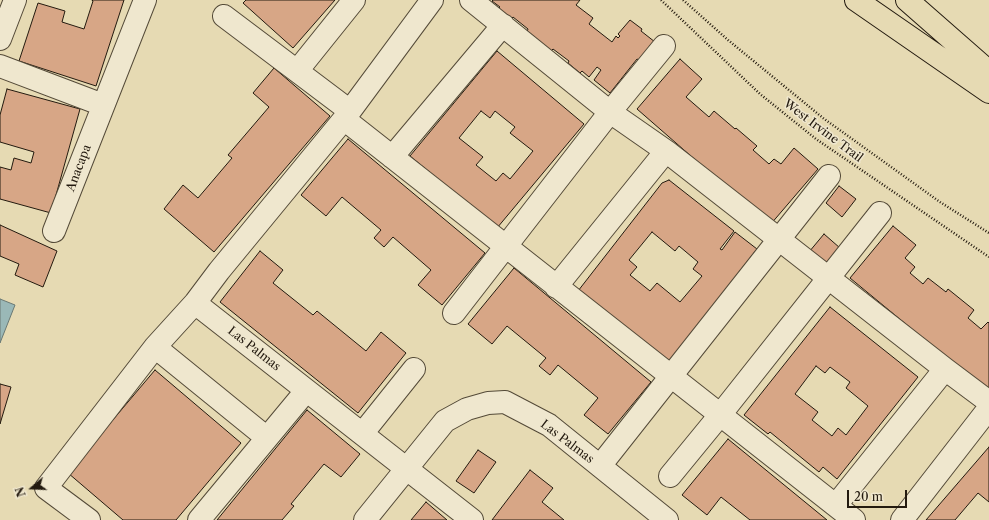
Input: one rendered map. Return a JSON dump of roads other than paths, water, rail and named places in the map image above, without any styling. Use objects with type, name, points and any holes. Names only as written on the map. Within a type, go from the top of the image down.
[{"type":"highway","points":[[856,0],[989,92]]},
{"type":"highway","points":[[907,0],[989,72]]},
{"type":"street","points":[[0,36],[14,0]]},
{"type":"street","name":"Anacapa","points":[[54,231],[145,0]]},
{"type":"street","points":[[297,71],[354,0]]},
{"type":"street","points":[[89,520],[46,488],[155,347],[196,303],[219,271],[347,115],[432,0]]},
{"type":"street","points":[[471,0],[610,112],[666,151],[989,402]]},
{"type":"street","points":[[224,16],[297,71],[392,157],[854,520]]},
{"type":"street","points":[[392,157],[503,25]]},
{"type":"street","points":[[454,313],[610,112],[664,46]]},
{"type":"street","points":[[0,66],[103,105]]},
{"type":"street","points":[[556,286],[666,151]]},
{"type":"street","points":[[600,466],[829,176]]},
{"type":"street","points":[[670,476],[880,213]]},
{"type":"street","name":"Las Palmas","points":[[196,303],[472,520]]},
{"type":"street","points":[[155,347],[267,438]]},
{"type":"street","points":[[362,434],[414,369]]},
{"type":"street","points":[[836,505],[945,369]]},
{"type":"street","points":[[199,520],[306,391]]},
{"type":"street","name":"Las Palmas","points":[[365,520],[445,421],[467,409],[488,403],[505,402],[549,425],[667,520]]},
{"type":"street","points":[[902,520],[989,408]]},
{"type":"water","points":[[0,299],[15,305],[0,343]]}]
